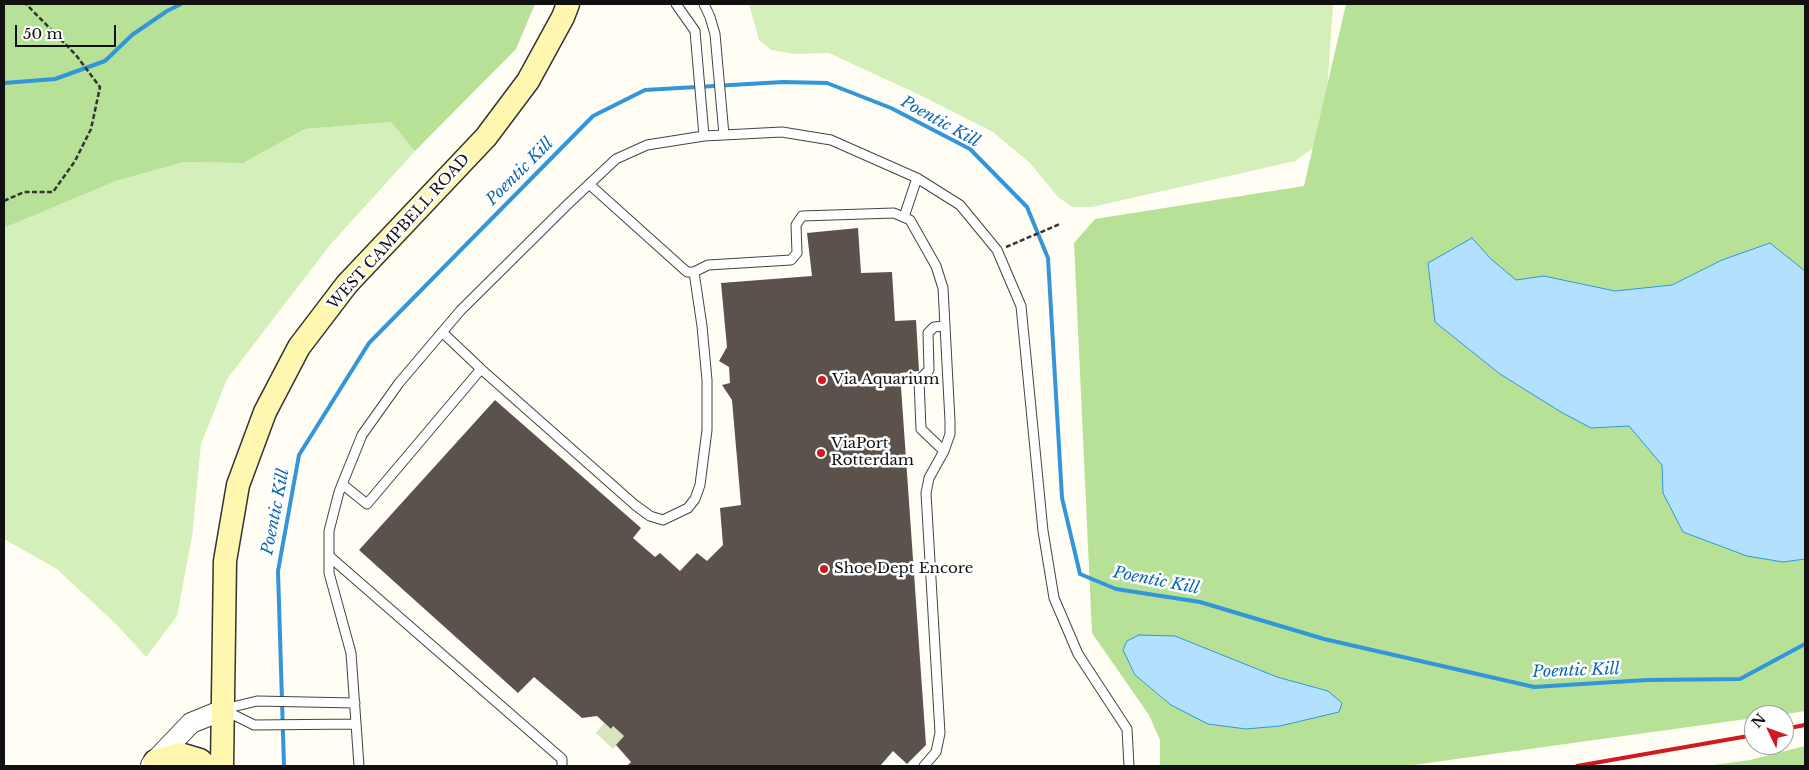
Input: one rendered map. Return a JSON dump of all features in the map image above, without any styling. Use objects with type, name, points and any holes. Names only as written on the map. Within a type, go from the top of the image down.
[{"type":"main road","name":"WEST CAMPBELL ROAD","points":[[222,766],[225,561],[238,485],[265,412],[298,347],[347,284],[486,136],[528,81],[563,17],[568,4]]},
{"type":"main road","points":[[152,763],[180,754],[200,760],[207,766]]},
{"type":"street","points":[[152,763],[191,723],[223,710]]},
{"type":"lane","points":[[676,4],[696,31],[704,136]]},
{"type":"lane","points":[[704,4],[715,34],[724,135]]},
{"type":"lane","points":[[359,766],[351,654],[329,573],[329,531],[342,484],[362,435],[399,383],[461,310],[616,159],[647,144],[704,136],[782,132],[831,140],[917,178],[960,205],[997,250],[1021,306],[1043,531],[1054,598],[1078,654],[1127,729],[1129,766]]},
{"type":"lane","points":[[904,217],[917,178]]},
{"type":"lane","points":[[589,184],[687,272],[694,272],[708,265],[792,260],[797,253],[796,225],[802,216],[894,213],[910,220],[939,273],[943,288],[950,421],[950,434],[944,451],[929,478],[926,493],[940,733],[936,752],[924,766]]},
{"type":"lane","points":[[442,332],[481,370],[650,516],[663,520],[688,508],[695,499],[700,486],[707,430],[707,380],[694,272]]},
{"type":"lane","points":[[944,451],[922,429],[919,380],[928,370],[928,333],[934,327],[945,326]]},
{"type":"lane","points":[[342,484],[367,504],[481,370]]},
{"type":"lane","points":[[329,556],[562,759],[562,766]]},
{"type":"lane","points":[[223,710],[257,701],[355,703]]},
{"type":"lane","points":[[223,710],[254,725],[356,724]]},
{"type":"path","points":[[4,201],[24,192],[53,192],[75,160],[91,129],[100,88],[76,55],[26,4]]},
{"type":"path","points":[[1010,245],[1060,224]]},
{"type":"green space","points":[[4,4],[535,4],[516,49],[415,151],[391,122],[305,129],[243,163],[184,162],[116,181],[4,228]]},
{"type":"green space","points":[[749,4],[1333,4],[1325,122],[1320,143],[1295,161],[1092,207],[1072,207],[1058,197],[1030,163],[993,132],[920,95],[829,53],[796,54],[771,50],[759,40]]},
{"type":"green space","points":[[1346,4],[1805,4],[1805,711],[1794,713],[1794,705],[1744,705],[1744,719],[1406,766],[1160,766],[1160,740],[1149,715],[1092,633],[1074,243],[1095,219],[1304,186]]},
{"type":"green space","points":[[391,122],[415,151],[330,245],[227,379],[201,444],[192,537],[177,616],[146,657],[118,626],[57,569],[4,539],[4,228],[116,181],[184,162],[243,163],[305,129]]},
{"type":"green space","points":[[604,723],[611,729],[613,726],[624,736],[613,749],[596,733]]},
{"type":"green space","points":[[1805,746],[1805,766],[1707,766],[1750,760],[1770,755],[1794,755],[1794,749]]},
{"type":"water","points":[[1472,238],[1491,259],[1516,280],[1544,276],[1615,291],[1672,285],[1722,260],[1770,243],[1805,271],[1805,559],[1783,562],[1747,556],[1683,532],[1663,493],[1662,465],[1629,426],[1591,428],[1561,412],[1500,374],[1435,322],[1428,263]]},
{"type":"water","points":[[1139,635],[1175,636],[1277,677],[1328,691],[1342,703],[1339,712],[1280,726],[1246,729],[1208,724],[1171,705],[1135,675],[1123,650],[1127,641]]},
{"type":"building","name":"ViaPort Rotterdam","points":[[858,228],[861,273],[892,272],[895,321],[916,320],[919,371],[900,373],[926,745],[907,764],[893,751],[880,766],[627,766],[631,762],[616,745],[624,736],[613,726],[611,729],[597,716],[582,718],[534,677],[518,693],[359,550],[495,400],[641,528],[633,538],[655,557],[660,553],[680,571],[697,553],[707,561],[723,545],[720,508],[741,505],[732,400],[722,385],[730,383],[729,367],[719,361],[727,347],[721,283],[812,276],[807,233]]},
{"type":"waterway","points":[[4,83],[55,79],[105,61],[132,35],[167,11],[181,4]]},
{"type":"waterway","name":"Poentic Kill","points":[[284,766],[278,571],[299,455],[369,343],[593,116],[645,90],[783,82],[827,83],[891,108],[970,149],[1027,207],[1048,258],[1062,498],[1080,574],[1116,589],[1200,602],[1324,639],[1534,687],[1647,680],[1740,679],[1805,644]]},
{"type":"railway","points":[[1794,727],[1805,725]]},
{"type":"railway","points":[[1577,766],[1744,737]]},
{"type":"place","name":"Via Aquarium","points":[[822,380]]},
{"type":"place","name":"ViaPort Rotterdam","points":[[821,453]]},
{"type":"place","name":"Shoe Dept Encore","points":[[824,569]]}]
